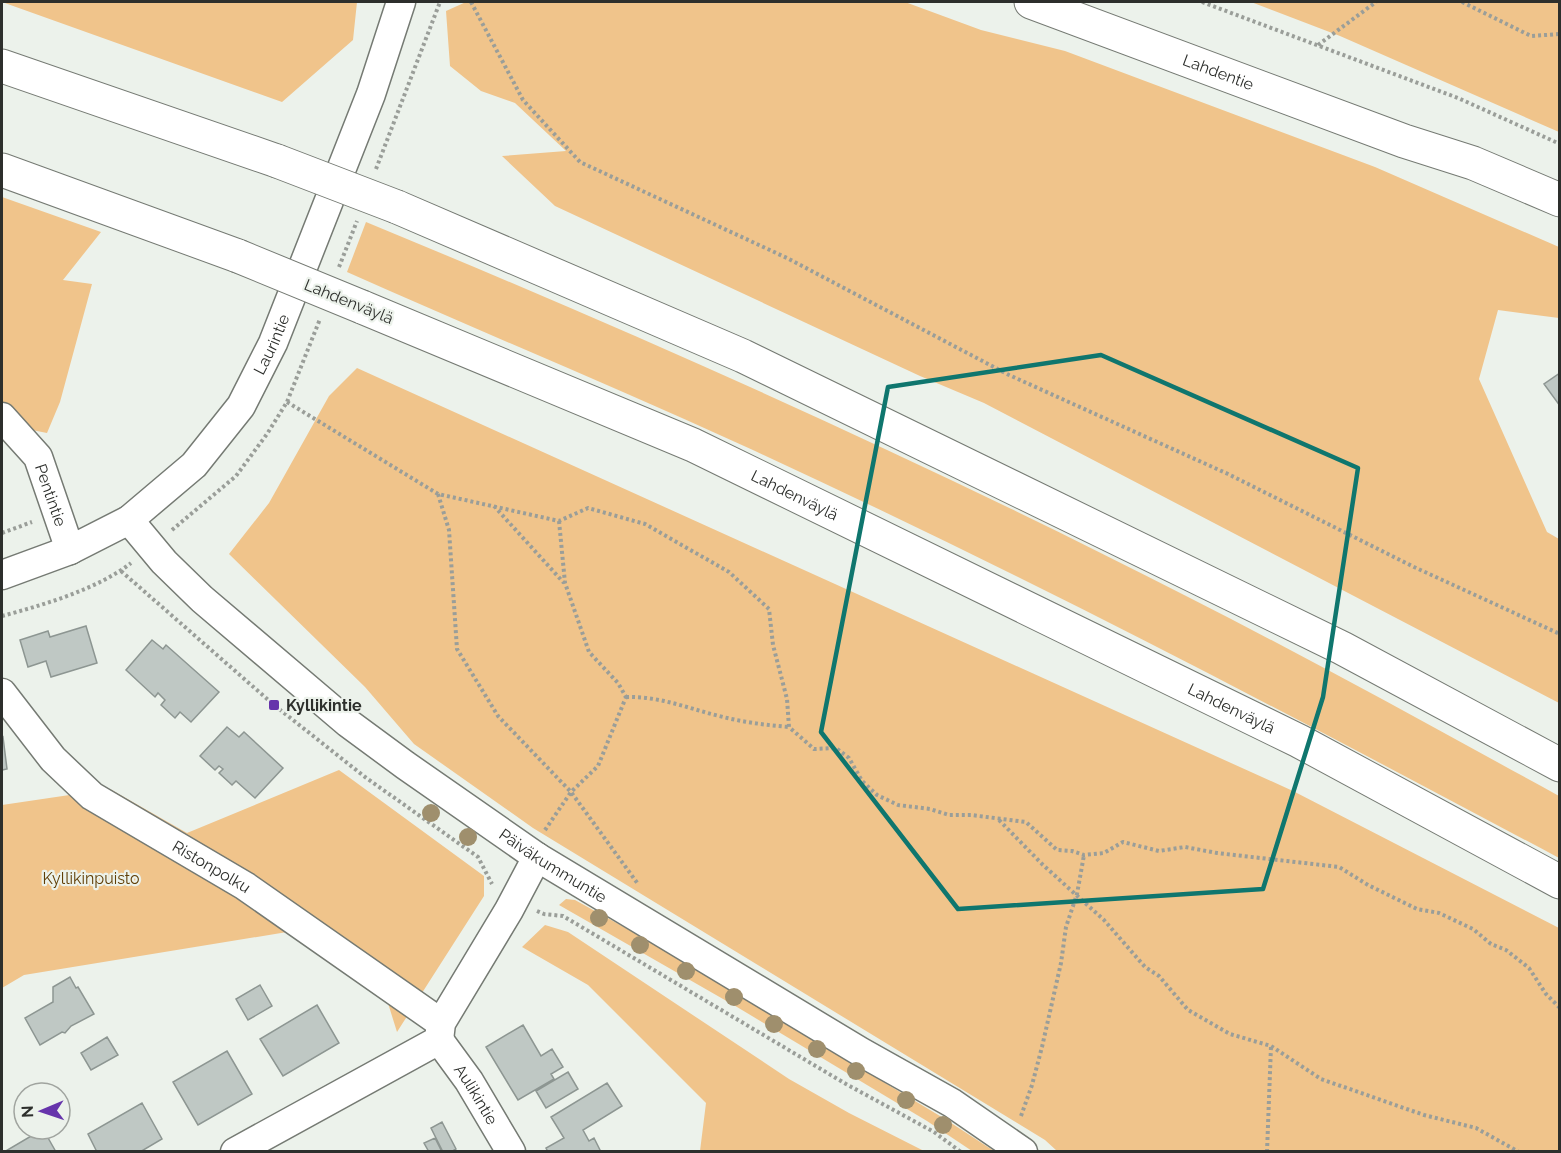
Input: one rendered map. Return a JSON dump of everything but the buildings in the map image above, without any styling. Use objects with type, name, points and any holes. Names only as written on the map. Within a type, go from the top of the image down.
[{"type":"main road","name":"Lahdentie","points":[[1031,2],[1404,141],[1473,163],[1560,200]]},
{"type":"main road","points":[[2,66],[278,161],[397,207],[743,356],[1342,648],[1560,765]]},
{"type":"main road","name":"Lahdentie","points":[[1404,141],[1467,176],[1560,219]]},
{"type":"main road","name":"Lahdenväylä","points":[[2,170],[238,256],[704,450],[1299,741],[1560,882]]},
{"type":"street","name":"Laurintie","points":[[2,575],[70,550],[129,520],[194,465],[241,406],[273,343],[370,94],[401,2]]},
{"type":"street","name":"Pentintie","points":[[2,417],[38,457],[70,550]]},
{"type":"street","name":"Päiväkummuntie","points":[[129,520],[164,562],[202,599],[348,723],[405,765],[534,855],[861,1052],[952,1103],[1018,1148]]},
{"type":"street","name":"Ristonpolku","points":[[2,693],[53,759],[92,796],[244,886],[440,1032]]},
{"type":"street","points":[[235,1152],[440,1032],[512,904],[534,855]]},
{"type":"street","name":"Aulikintie","points":[[440,1032],[511,1152]]},
{"type":"path","points":[[471,2],[523,100],[580,162],[787,258],[1009,375],[1228,474],[1414,567],[1560,634]]},
{"type":"path","points":[[1202,2],[1458,98],[1560,144]]},
{"type":"path","points":[[1318,45],[1376,2]]},
{"type":"path","points":[[1462,2],[1531,36],[1560,34]]},
{"type":"path","points":[[287,402],[438,494],[559,521],[588,508],[645,524],[729,572],[769,609],[773,645],[787,699],[789,727]]},
{"type":"path","points":[[438,494],[449,530],[457,650],[498,716],[571,792],[638,884]]},
{"type":"path","points":[[493,505],[565,583]]},
{"type":"path","points":[[559,521],[565,583],[589,652],[618,683],[627,697]]},
{"type":"path","points":[[2,616],[51,603],[121,571]]},
{"type":"path","points":[[534,855],[571,792],[598,766],[627,697]]},
{"type":"path","points":[[627,697],[681,703],[717,716],[789,727],[814,749],[836,748],[849,758],[862,781],[877,795],[898,805],[930,809],[949,815],[971,815],[1026,822],[1057,850],[1084,855],[1104,853],[1122,842],[1159,850],[1185,847],[1217,853],[1339,867],[1368,885],[1417,909],[1439,914],[1473,929],[1491,944],[1506,950],[1529,968],[1546,994],[1560,1008]]},
{"type":"path","points":[[999,820],[1043,865],[1104,920],[1145,967],[1159,976],[1188,1010],[1230,1034],[1270,1046],[1321,1079],[1424,1115],[1476,1128],[1519,1152]]},
{"type":"path","points":[[1018,1148],[1084,855]]},
{"type":"path","points":[[1267,1152],[1270,1046]]},
{"type":"highlighted area","points":[[1101,355],[1358,468],[1323,697],[1263,889],[958,909],[821,732],[888,387]]},
{"type":"green space","points":[[2,2],[357,2],[353,40],[282,102]]},
{"type":"green space","points":[[466,2],[905,2],[981,30],[1065,51],[1375,167],[1559,247],[1559,318],[1498,310],[1479,379],[1547,532],[1559,539],[1559,703],[984,403],[920,376],[555,206],[502,156],[566,151],[515,103],[481,91],[450,66],[446,11]]},
{"type":"green space","points":[[1251,2],[1559,2],[1559,132],[1340,36]]},
{"type":"green space","points":[[2,197],[101,232],[63,280],[92,284],[60,402],[47,433],[12,426],[2,417]]},
{"type":"green space","points":[[366,222],[678,355],[885,449],[1089,547],[1329,671],[1559,796],[1559,858],[1358,751],[1053,594],[848,494],[695,424],[347,272]]},
{"type":"green space","points":[[357,368],[1293,791],[1559,928],[1559,1151],[1057,1151],[1045,1140],[533,828],[414,744],[365,687],[229,554],[269,503],[329,396]]},
{"type":"green space","name":"Kyllikinpuisto","points":[[339,770],[484,876],[484,896],[397,1032],[387,1000],[287,932],[24,975],[2,988],[2,805],[110,789],[187,833]]},
{"type":"green space","points":[[566,899],[575,900],[642,937],[945,1119],[994,1151],[972,1151],[927,1121],[737,1007],[559,905]]},
{"type":"green space","points":[[545,925],[568,932],[789,1079],[924,1151],[700,1151],[706,1103],[588,985],[522,947]]},
{"type":"place","name":"Kyllikintie","points":[[274,705]]}]
